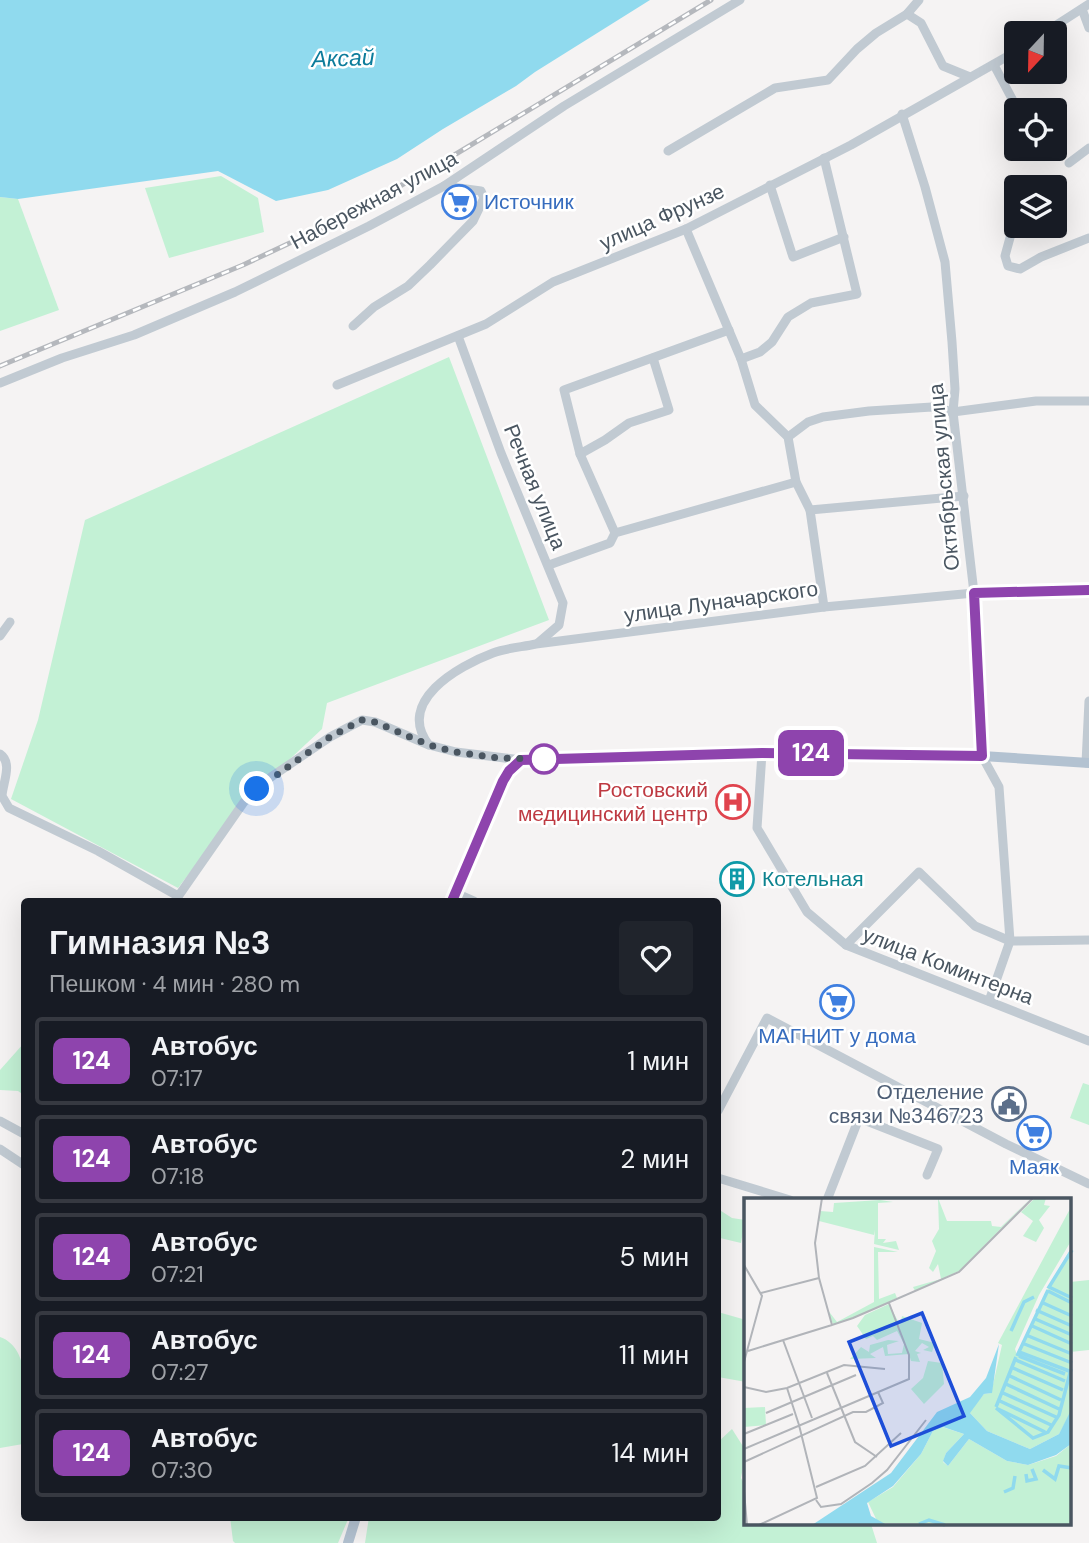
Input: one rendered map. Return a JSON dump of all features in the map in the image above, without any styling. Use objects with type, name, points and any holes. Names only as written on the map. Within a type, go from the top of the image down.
[{"type":"main road","name":"улица Луначарского","points":[[974,593],[1089,590]]},
{"type":"main road","name":"Октябрьская улица","points":[[974,593],[982,756]]},
{"type":"main road","points":[[454,897],[503,781],[521,760],[762,753],[982,756],[1087,763]]},
{"type":"main road","points":[[348,1543],[355,1521]]},
{"type":"street","name":"Набережная улица","points":[[0,383],[62,358],[134,335],[235,292],[444,186],[564,106],[740,0]]},
{"type":"street","points":[[668,151],[775,88],[828,80],[857,49],[876,33],[907,14],[919,0]]},
{"type":"street","points":[[1063,21],[1085,7],[1089,28]]},
{"type":"street","points":[[907,14],[921,23],[943,66],[970,77]]},
{"type":"street","name":"улица Фрунзе","points":[[337,385],[486,324],[553,282],[686,229],[851,145],[1004,59]]},
{"type":"street","points":[[994,65],[1012,98]]},
{"type":"street","name":"Октябрьская улица","points":[[902,114],[925,187],[944,262],[954,377],[953,412],[974,593]]},
{"type":"street","points":[[1069,163],[1089,148]]},
{"type":"street","points":[[741,359],[760,352],[772,342],[788,317],[811,303],[857,294],[824,158]]},
{"type":"street","points":[[770,185],[793,257],[844,237]]},
{"type":"street","points":[[353,326],[374,307],[408,286],[477,214],[484,198],[481,191],[444,186]]},
{"type":"street","points":[[686,229],[741,359],[755,405],[788,437],[796,482],[810,510],[824,607]]},
{"type":"street","points":[[1010,238],[1005,256],[1008,266],[1020,269],[1041,257],[1089,238]]},
{"type":"street","points":[[615,534],[580,454],[564,390],[729,330]]},
{"type":"street","name":"Речная улица","points":[[458,336],[501,453],[563,603],[559,625],[536,644]]},
{"type":"street","points":[[580,454],[629,423],[669,410],[653,358]]},
{"type":"street","points":[[788,437],[808,422],[823,417],[869,411],[932,407],[953,412],[1036,401],[1089,401]]},
{"type":"street","points":[[549,565],[610,543],[615,534],[796,482]]},
{"type":"street","points":[[810,510],[964,496]]},
{"type":"street","name":"улица Луначарского","points":[[429,745],[421,735],[419,711],[432,689],[495,652],[536,644],[824,607],[974,593]]},
{"type":"street","points":[[0,636],[10,622]]},
{"type":"street","points":[[1087,763],[1089,701]]},
{"type":"street","points":[[178,898],[244,802],[271,777],[330,737],[362,720],[375,722],[429,745],[467,754],[521,760]]},
{"type":"street","name":"улица Коминтерна","points":[[762,753],[757,828],[807,912],[846,945],[1089,1041]]},
{"type":"street","points":[[0,754],[5,756],[8,762],[2,796],[9,808],[98,851],[175,898]]},
{"type":"street","name":"Октябрьская улица","points":[[982,756],[999,787],[1010,941],[989,1001]]},
{"type":"street","points":[[846,945],[919,872],[975,926],[1010,941],[1089,940]]},
{"type":"street","points":[[721,1105],[766,1018],[1006,1144],[1089,1184]]},
{"type":"street","points":[[828,1198],[859,1118],[938,1149],[927,1175]]},
{"type":"street","points":[[0,1121],[21,1132]]},
{"type":"street","points":[[0,1149],[21,1163]]},
{"type":"street","points":[[721,1179],[783,1198]]},
{"type":"green space","points":[[221,176],[258,198],[264,232],[169,258],[145,188]]},
{"type":"green space","points":[[0,197],[18,199],[59,310],[0,331]]},
{"type":"green space","points":[[449,357],[549,620],[327,703],[322,729],[244,802],[178,888],[11,799],[38,720],[85,520]]},
{"type":"green space","points":[[21,1046],[21,1093],[0,1090],[0,1070]]},
{"type":"green space","points":[[1083,1083],[1089,1085],[1089,1125],[1070,1118]]},
{"type":"green space","points":[[721,1211],[732,1218],[744,1220],[741,1243],[721,1238]]},
{"type":"green space","points":[[1089,1280],[1089,1350],[1072,1352],[1072,1282]]},
{"type":"green space","points":[[721,1313],[744,1319],[744,1382],[721,1378]]},
{"type":"green space","points":[[0,1337],[11,1344],[21,1360],[21,1444],[0,1448]]},
{"type":"green space","points":[[732,1429],[744,1448],[741,1478],[744,1483],[744,1526],[872,1526],[877,1543],[365,1543],[368,1521],[721,1521],[721,1439]]},
{"type":"green space","points":[[230,1521],[347,1521],[338,1543],[233,1541]]},
{"type":"water","name":"Аксай","points":[[0,0],[650,0],[397,159],[328,190],[276,201],[218,171],[18,199],[0,197]]},
{"type":"railway","points":[[0,366],[243,265],[345,217],[446,160],[711,0]]},
{"type":"bus line","name":"124","points":[[453,898],[503,781],[521,760],[762,753],[982,756],[974,593],[1089,590]]},
{"type":"place","name":"Источник","points":[[459,202]]},
{"type":"place","name":"Ростовский медицинский центр","points":[[733,802]]},
{"type":"place","name":"Котельная","points":[[737,879]]},
{"type":"place","name":"МАГНИТ у дома","points":[[837,1002]]},
{"type":"place","name":"Отделение связи №346723","points":[[1009,1104]]},
{"type":"place","name":"Маяк","points":[[1034,1133]]},
{"type":"route","points":[[257,789],[330,737],[362,720],[375,722],[429,745],[456,752],[521,760],[544,759]]}]
